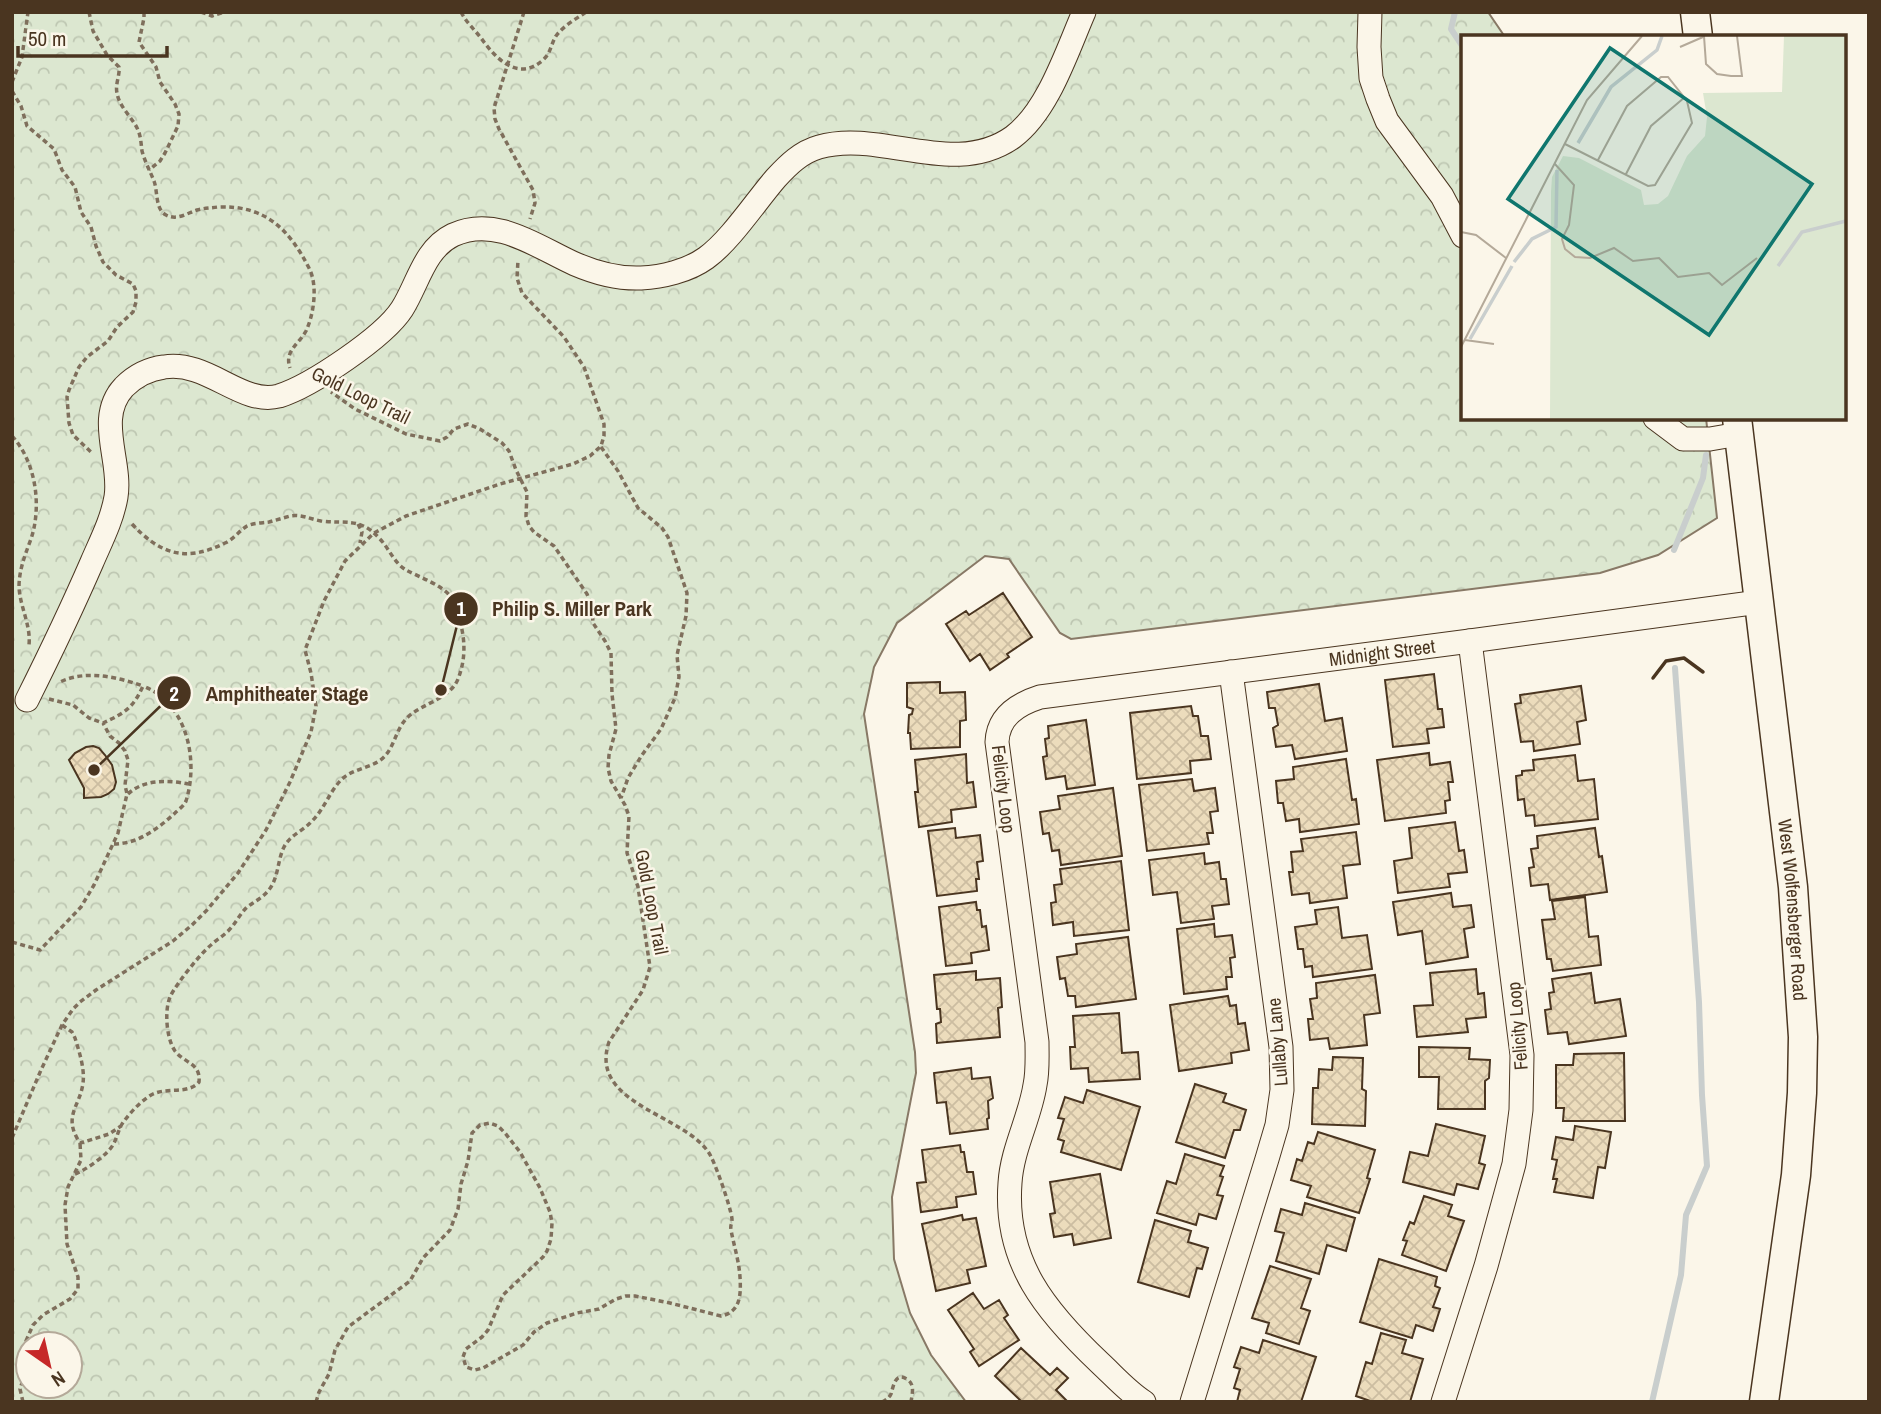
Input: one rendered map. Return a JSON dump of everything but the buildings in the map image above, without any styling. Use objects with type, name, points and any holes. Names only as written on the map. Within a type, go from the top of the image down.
[{"type":"main road","points":[[1695,12],[1698,35]]},
{"type":"main road","name":"West Wolfensberger Road","points":[[1738,426],[1792,874],[1803,1037],[1796,1175],[1764,1402]]},
{"type":"street","points":[[34,699],[109,522],[117,489],[110,423],[112,406],[120,391],[135,377],[154,368],[174,365],[194,368],[262,398],[274,397],[306,385],[390,325],[437,246],[452,236],[481,229],[524,238],[576,264],[615,278],[654,278],[686,268],[706,258],[723,242],[788,165],[816,147],[873,145],[944,155],[994,147],[1012,138],[1037,110],[1084,12]]},
{"type":"street","points":[[1370,12],[1371,78],[1387,121],[1441,196],[1461,232]]},
{"type":"street","points":[[1657,420],[1683,439],[1710,439],[1738,426]]},
{"type":"street","name":"Midnight Street","points":[[1009,712],[1040,697],[1759,602]]},
{"type":"street","name":"Felicity Loop","points":[[1443,1402],[1486,1266],[1514,1164],[1521,1110],[1522,1055],[1470,641]]},
{"type":"street","name":"Lullaby Lane","points":[[1192,1402],[1277,1125],[1282,1090],[1280,1047],[1231,672]]},
{"type":"street","name":"Felicity Loop","points":[[1009,712],[998,732],[998,742],[1037,1042],[1035,1084],[1014,1157],[1010,1182],[1013,1232],[1018,1254],[1033,1286],[1049,1311],[1074,1339],[1144,1402]]},
{"type":"path","points":[[12,82],[22,57],[27,12]]},
{"type":"path","points":[[89,12],[93,31],[107,55],[118,67],[118,98],[139,131],[149,170],[165,153],[177,131],[180,118],[175,104],[160,82],[156,67],[139,42],[144,12]]},
{"type":"path","points":[[201,12],[212,16],[224,12]]},
{"type":"path","points":[[461,12],[489,51],[507,65],[522,69],[544,60],[556,36],[586,12]]},
{"type":"path","points":[[12,1138],[62,1025],[80,1002],[173,941],[192,925],[238,873],[266,830],[311,732],[316,706],[305,650],[332,583],[345,561],[374,533],[406,516],[520,478],[573,464],[590,456],[601,446],[604,424],[584,367],[564,337],[528,301],[520,287],[517,271],[535,196],[499,129],[494,108],[524,12]]},
{"type":"path","points":[[12,72],[17,68]]},
{"type":"path","points":[[12,91],[21,106],[27,126],[54,149],[61,170],[75,187],[81,212],[91,227],[100,257],[111,271],[131,282],[136,291],[133,312],[117,327],[108,341],[91,353],[79,367],[67,397],[72,432],[95,458]]},
{"type":"path","name":"Gold Loop Trail","points":[[149,170],[156,187],[159,207],[165,214],[174,217],[203,208],[239,207],[270,220],[289,235],[311,271],[314,285],[309,324],[288,358],[288,365],[294,375],[306,385],[328,391],[355,409],[413,436],[440,441],[454,429],[468,424],[506,447],[527,492],[526,516],[529,526],[554,546],[579,580],[592,607],[593,623],[610,649],[616,729],[608,768],[611,781],[630,820],[627,853],[638,887],[650,967],[643,990],[609,1042],[607,1064],[612,1080],[623,1093],[650,1112],[687,1132],[699,1141],[711,1156],[731,1217],[731,1229],[739,1262],[738,1304],[730,1313],[718,1316],[670,1303],[635,1296],[623,1297],[599,1309],[547,1323],[534,1332],[523,1345],[483,1368],[475,1370],[466,1367],[463,1357],[466,1349],[488,1330],[503,1295],[543,1257],[550,1245],[552,1231],[549,1208],[526,1162],[501,1128],[486,1123],[476,1127],[472,1133],[458,1209],[450,1230],[423,1258],[410,1281],[348,1327],[335,1350],[329,1374],[316,1402]]},
{"type":"path","points":[[12,436],[29,461],[35,492],[34,524],[20,574],[21,598],[30,636],[28,651]]},
{"type":"path","points":[[601,446],[638,508],[662,528],[668,537],[687,593],[677,655],[679,677],[675,698],[661,729],[628,778],[621,798]]},
{"type":"path","points":[[75,1174],[109,1151],[121,1126],[137,1106],[153,1094],[170,1089],[191,1088],[199,1082],[196,1067],[176,1052],[170,1038],[167,1011],[173,991],[205,950],[268,891],[285,845],[314,819],[341,780],[384,758],[408,717],[454,687],[464,653],[464,639],[451,597],[401,567],[374,533],[356,522],[325,522],[290,516],[248,526],[227,542],[213,548],[182,553],[163,549],[148,540],[120,512],[115,502]]},
{"type":"path","points":[[356,522],[362,532],[359,545]]},
{"type":"path","points":[[34,699],[61,681],[80,676],[107,676],[153,690],[177,713],[190,750],[191,775],[186,804],[155,830],[123,844],[114,844]]},
{"type":"path","points":[[34,699],[53,699],[72,705],[89,718],[103,723],[123,715],[136,701],[144,686]]},
{"type":"path","points":[[12,942],[40,950],[80,907],[114,844],[127,794],[125,785],[128,760],[125,751],[110,736],[103,723]]},
{"type":"path","points":[[127,794],[134,788],[152,783],[175,781],[188,784]]},
{"type":"path","points":[[31,1330],[43,1315],[71,1298],[78,1289],[78,1277],[67,1244],[65,1212],[68,1187],[82,1157],[72,1117],[83,1079],[75,1038],[72,1032],[62,1025]]},
{"type":"path","points":[[80,1143],[109,1134],[121,1126]]},
{"type":"path","points":[[882,1402],[891,1394],[894,1383],[903,1378],[912,1386],[911,1402]]},
{"type":"green space","points":[[12,12],[1488,12],[1504,35],[1461,35],[1461,420],[1706,420],[1717,518],[1658,555],[1600,573],[1071,639],[1060,633],[1009,559],[985,556],[897,623],[874,667],[864,714],[915,1052],[916,1073],[892,1197],[894,1259],[910,1313],[931,1355],[966,1402],[12,1402]]},
{"type":"waterway","points":[[1455,12],[1451,29],[1461,44]]},
{"type":"waterway","points":[[1674,550],[1703,478],[1706,455]]},
{"type":"waterway","points":[[1652,1402],[1681,1275],[1686,1215],[1707,1166],[1699,1002],[1675,668]]},
{"type":"wall","points":[[1653,678],[1666,661],[1684,658],[1703,672]]},
{"type":"place","name":"Philip S. Miller Park","points":[[441,690]]},
{"type":"place","name":"Amphitheater Stage","points":[[94,770]]}]
